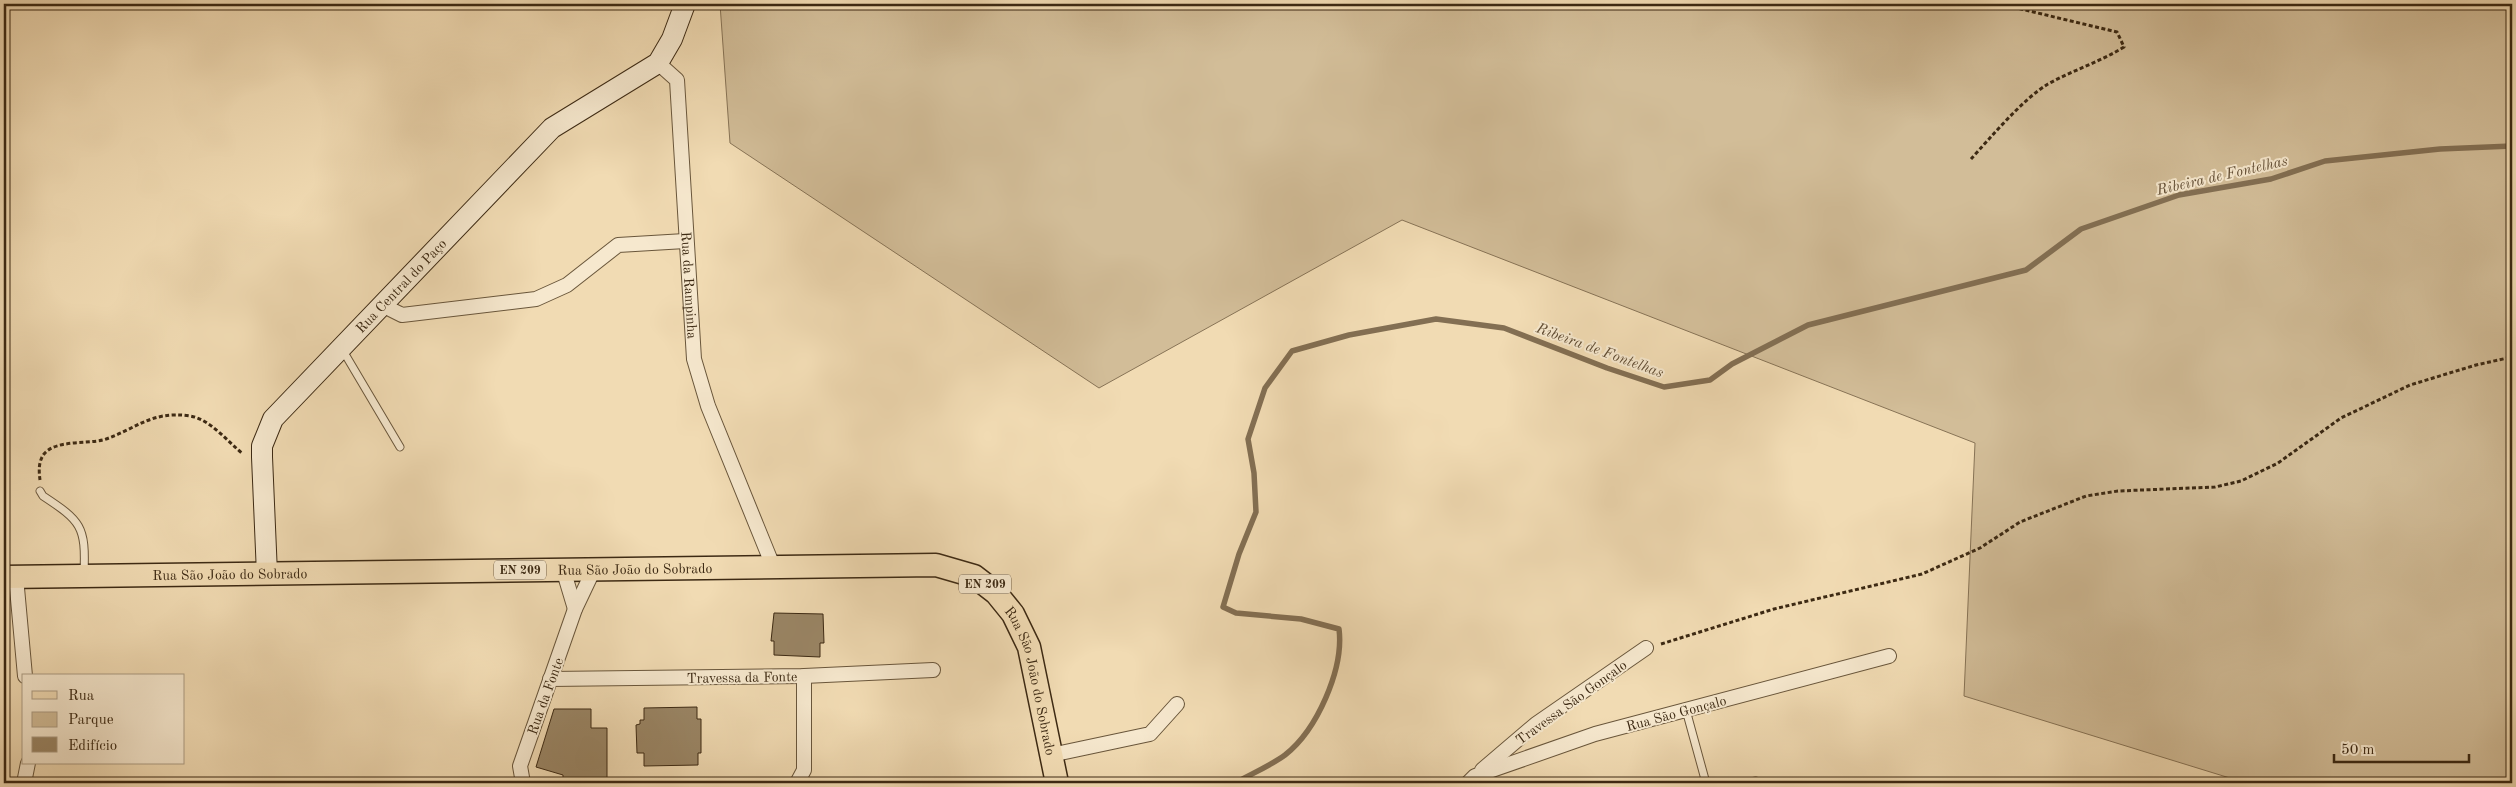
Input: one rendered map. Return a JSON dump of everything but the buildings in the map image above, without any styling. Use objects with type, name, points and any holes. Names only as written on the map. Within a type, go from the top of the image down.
[{"type":"main road","name":"Rua São João do Sobrado","points":[[10,577],[936,565],[974,576],[996,593],[1012,614],[1029,647],[1057,783]]},
{"type":"street","points":[[658,64],[672,39],[685,4]]},
{"type":"street","name":"Rua da Rampinha","points":[[658,64],[677,80],[685,241],[694,359],[708,406],[773,566]]},
{"type":"street","name":"Rua Central do Paço","points":[[267,574],[262,446],[273,419],[552,128],[658,64]]},
{"type":"street","points":[[382,305],[402,314],[536,299],[567,285],[618,245],[685,241]]},
{"type":"street","name":"Rua da Fonte","points":[[523,783],[520,766],[575,609],[594,568]]},
{"type":"street","points":[[563,569],[575,609]]},
{"type":"street","points":[[10,577],[25,674]]},
{"type":"street","name":"Travessa São Gonçalo","points":[[1472,780],[1536,724],[1646,648]]},
{"type":"street","name":"Rua São Gonçalo","points":[[1472,780],[1595,734],[1889,656]]},
{"type":"street","name":"Travessa da Fonte","points":[[550,679],[804,676],[933,670]]},
{"type":"street","points":[[797,783],[804,770],[804,676]]},
{"type":"street","points":[[1051,754],[1150,734],[1177,704]]},
{"type":"street","points":[[24,783],[28,764]]},
{"type":"lane","points":[[341,347],[400,447]]},
{"type":"lane","points":[[40,491],[43,496],[73,516],[80,528],[85,547],[84,576]]},
{"type":"lane","points":[[1686,710],[1706,783]]},
{"type":"lane","points":[[1744,783],[1756,780]]},
{"type":"path","points":[[1971,159],[2007,120],[2047,85],[2104,59],[2124,47],[2117,32],[2000,4]]},
{"type":"path","points":[[1646,648],[1774,610],[1922,574],[1980,548],[2020,522],[2086,496],[2118,491],[2215,487],[2241,481],[2278,463],[2340,418],[2410,385],[2476,365],[2512,358]]},
{"type":"path","points":[[40,491],[39,468],[44,454],[55,447],[104,440],[146,419],[191,416],[208,425],[246,456],[262,457]]},
{"type":"green space","points":[[720,4],[2512,4],[2512,783],[2246,783],[1964,696],[1975,443],[1402,220],[1099,388],[730,143]]},
{"type":"waterway","name":"Ribeira de Fontelhas","points":[[1235,783],[1279,759],[1297,744],[1308,730],[1326,698],[1337,662],[1339,629],[1301,619],[1236,613],[1223,607],[1239,554],[1256,512],[1254,473],[1248,439],[1265,388],[1292,351],[1349,335],[1436,319],[1504,328],[1607,368],[1664,387],[1710,380],[1732,364],[1808,325],[2026,270],[2081,229],[2179,195],[2271,179],[2325,161],[2440,149],[2512,146]]}]
